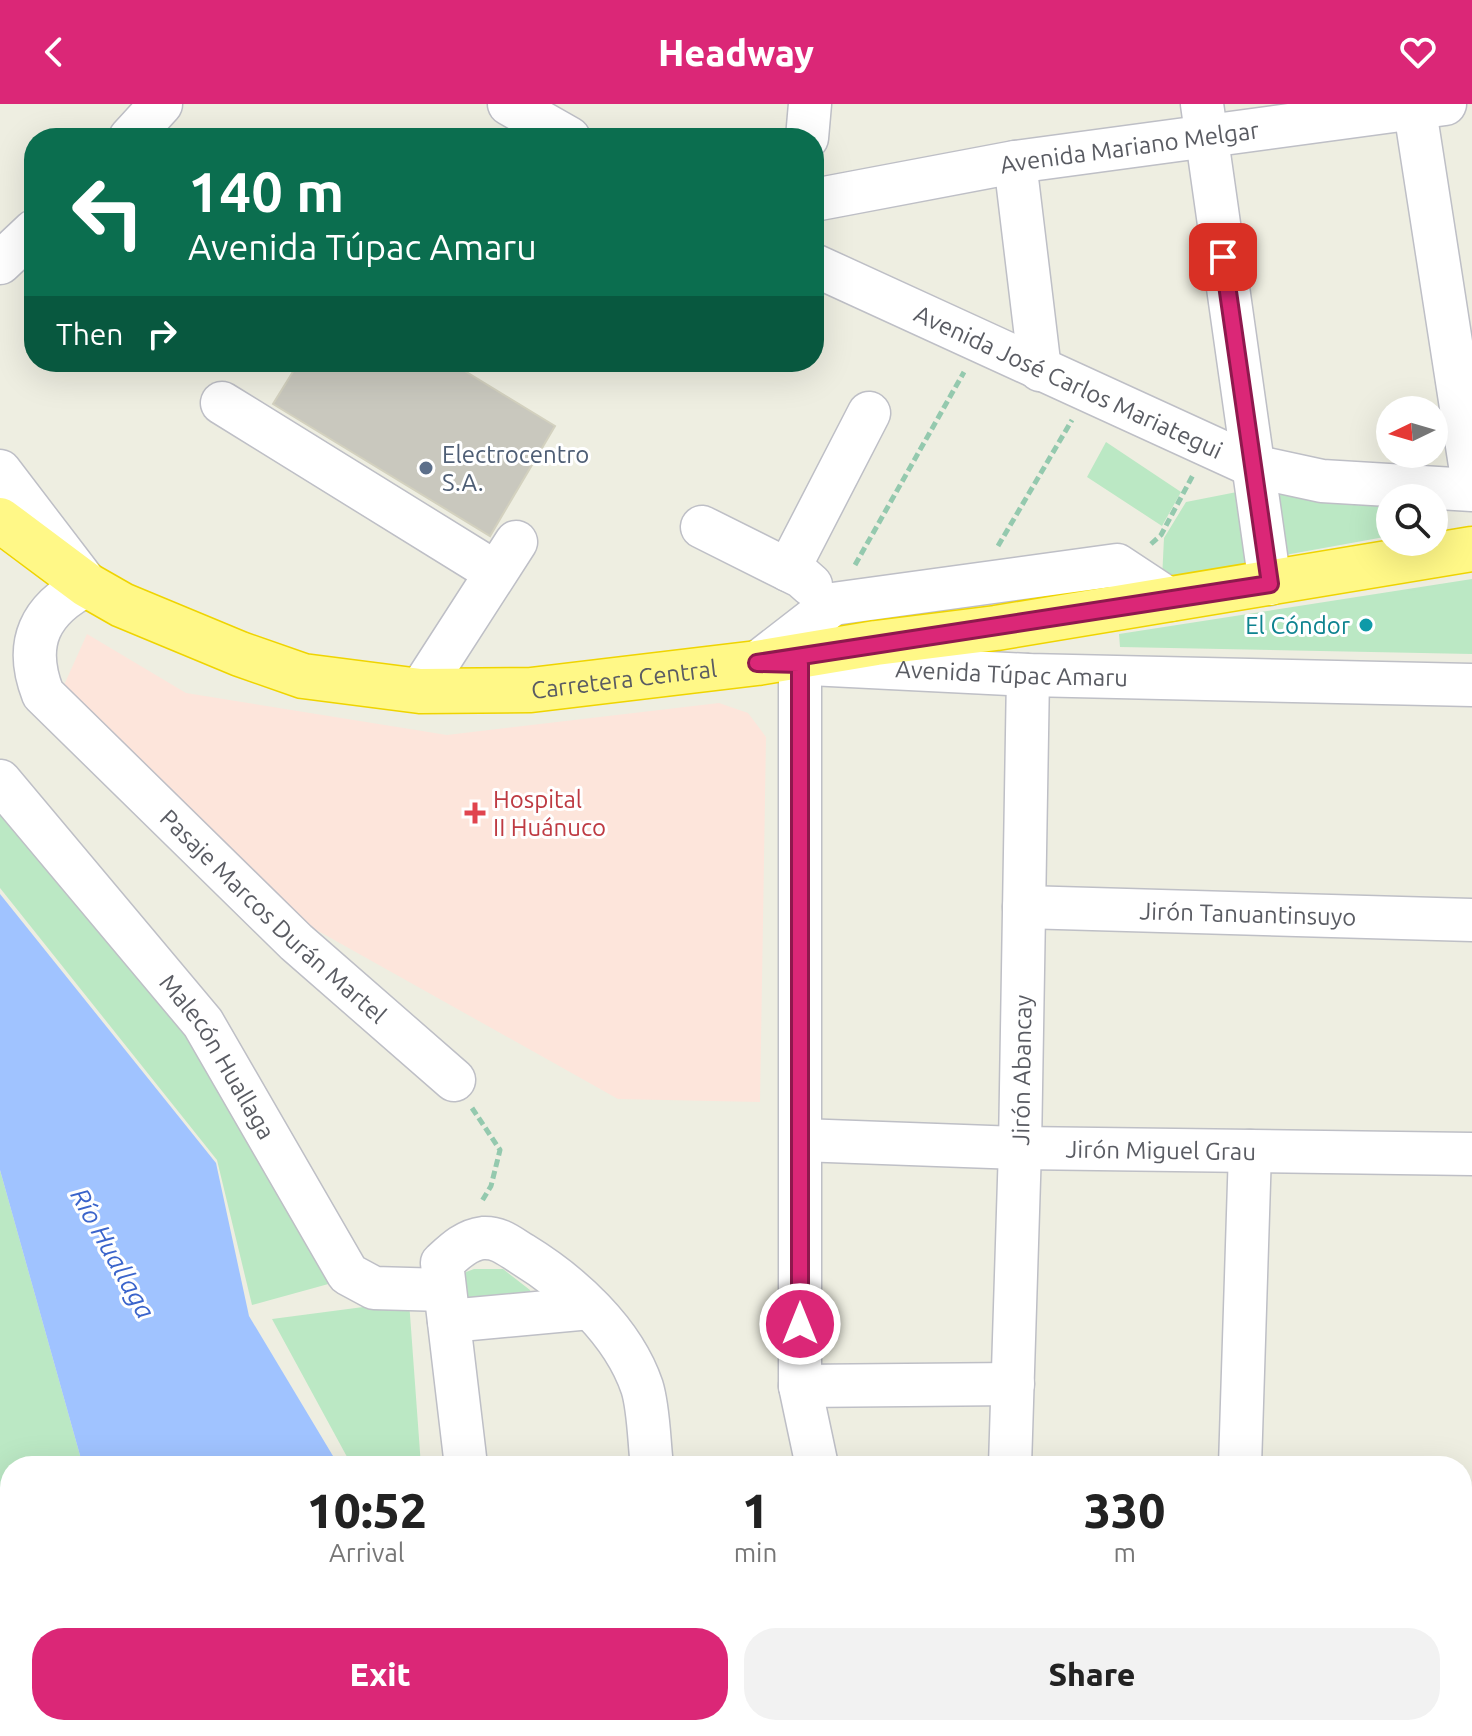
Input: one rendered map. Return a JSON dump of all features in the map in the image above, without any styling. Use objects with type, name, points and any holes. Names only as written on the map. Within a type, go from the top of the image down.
[{"type":"highway","name":"Carretera Central","points":[[0,520],[87,585],[122,605],[240,654],[303,676],[420,691],[531,690],[757,663],[1170,600],[1472,549]]},
{"type":"street","points":[[808,128],[810,104]]},
{"type":"street","points":[[1425,106],[1472,478]]},
{"type":"street","name":"Avenida Mariano Melgar","points":[[824,188],[1015,162],[1204,120],[1425,106]]},
{"type":"street","points":[[524,108],[554,128]]},
{"type":"street","points":[[1204,120],[1270,584]]},
{"type":"street","points":[[1015,162],[1040,370]]},
{"type":"street","points":[[0,263],[24,240]]},
{"type":"street","name":"Avenida José Carlos Mariategui","points":[[824,270],[1253,466],[1322,481],[1472,490]]},
{"type":"street","points":[[222,403],[505,557],[420,691]]},
{"type":"street","points":[[788,570],[869,413]]},
{"type":"street","points":[[0,471],[87,585]]},
{"type":"street","points":[[702,527],[802,577],[833,604]]},
{"type":"street","points":[[757,663],[833,604],[1117,565],[1170,600]]},
{"type":"street","name":"Pasaje Marcos Durán Martel","points":[[87,585],[67,596],[46,617],[34,643],[34,672],[43,694],[296,942],[454,1080]]},
{"type":"street","name":"Avenida Túpac Amaru","points":[[757,663],[1028,675],[1472,685]]},
{"type":"street","points":[[800,664],[800,1386],[815,1456]]},
{"type":"street","name":"Jirón Abancay","points":[[1010,1456],[1020,1148],[1028,675]]},
{"type":"street","name":"Malecón Huallaga","points":[[0,781],[203,1023],[348,1274],[374,1288],[445,1292],[590,1308]]},
{"type":"street","name":"Jirón Tanuantinsuyo","points":[[1024,907],[1472,920]]},
{"type":"street","name":"Jirón Miguel Grau","points":[[801,1140],[1020,1148],[1472,1154]]},
{"type":"street","points":[[1240,1456],[1250,1151]]},
{"type":"street","points":[[465,1456],[445,1292],[462,1245],[481,1238],[498,1239],[551,1272],[590,1308],[620,1343],[643,1388],[651,1456]]},
{"type":"street","points":[[800,1386],[1013,1384]]},
{"type":"path","points":[[833,604],[981,343]]},
{"type":"path","points":[[975,584],[1089,392]]},
{"type":"path","points":[[1117,565],[1146,549],[1161,535],[1208,445]]},
{"type":"path","points":[[454,1080],[500,1150],[491,1186],[475,1212]]},
{"type":"shaded area","name":"Hospital II Huánuco","points":[[87,634],[186,693],[447,735],[719,703],[748,713],[766,737],[760,1102],[618,1099],[295,918],[60,694]]},
{"type":"green space","points":[[1106,442],[1181,492],[1162,526],[1087,477]]},
{"type":"green space","points":[[1269,481],[1376,506],[1376,539],[1285,555]]},
{"type":"green space","points":[[1242,491],[1252,562],[1162,579],[1164,538],[1186,502]]},
{"type":"green space","points":[[1472,579],[1472,654],[1120,647],[1119,634]]},
{"type":"green space","points":[[0,784],[179,1003],[332,1283],[252,1305],[217,1160],[0,888]]},
{"type":"green space","points":[[0,1170],[80,1456],[0,1456]]},
{"type":"green space","points":[[503,1269],[530,1290],[534,1303],[467,1308],[462,1279],[466,1272]]},
{"type":"green space","points":[[409,1301],[420,1456],[347,1456],[272,1319]]},
{"type":"water","name":"Río Huallaga","points":[[0,894],[216,1163],[249,1316],[333,1456],[80,1456],[0,1170]]},
{"type":"building","points":[[293,372],[466,372],[555,426],[490,536],[273,404]]},
{"type":"place","name":"Electrocentro S.A.","points":[[426,468]]},
{"type":"place","name":"El Cóndor","points":[[1366,625]]},
{"type":"place","name":"Hospital II Huánuco","points":[[475,813]]},
{"type":"route","points":[[800,1324],[800,664],[757,663],[1270,584],[1223,257]]}]
